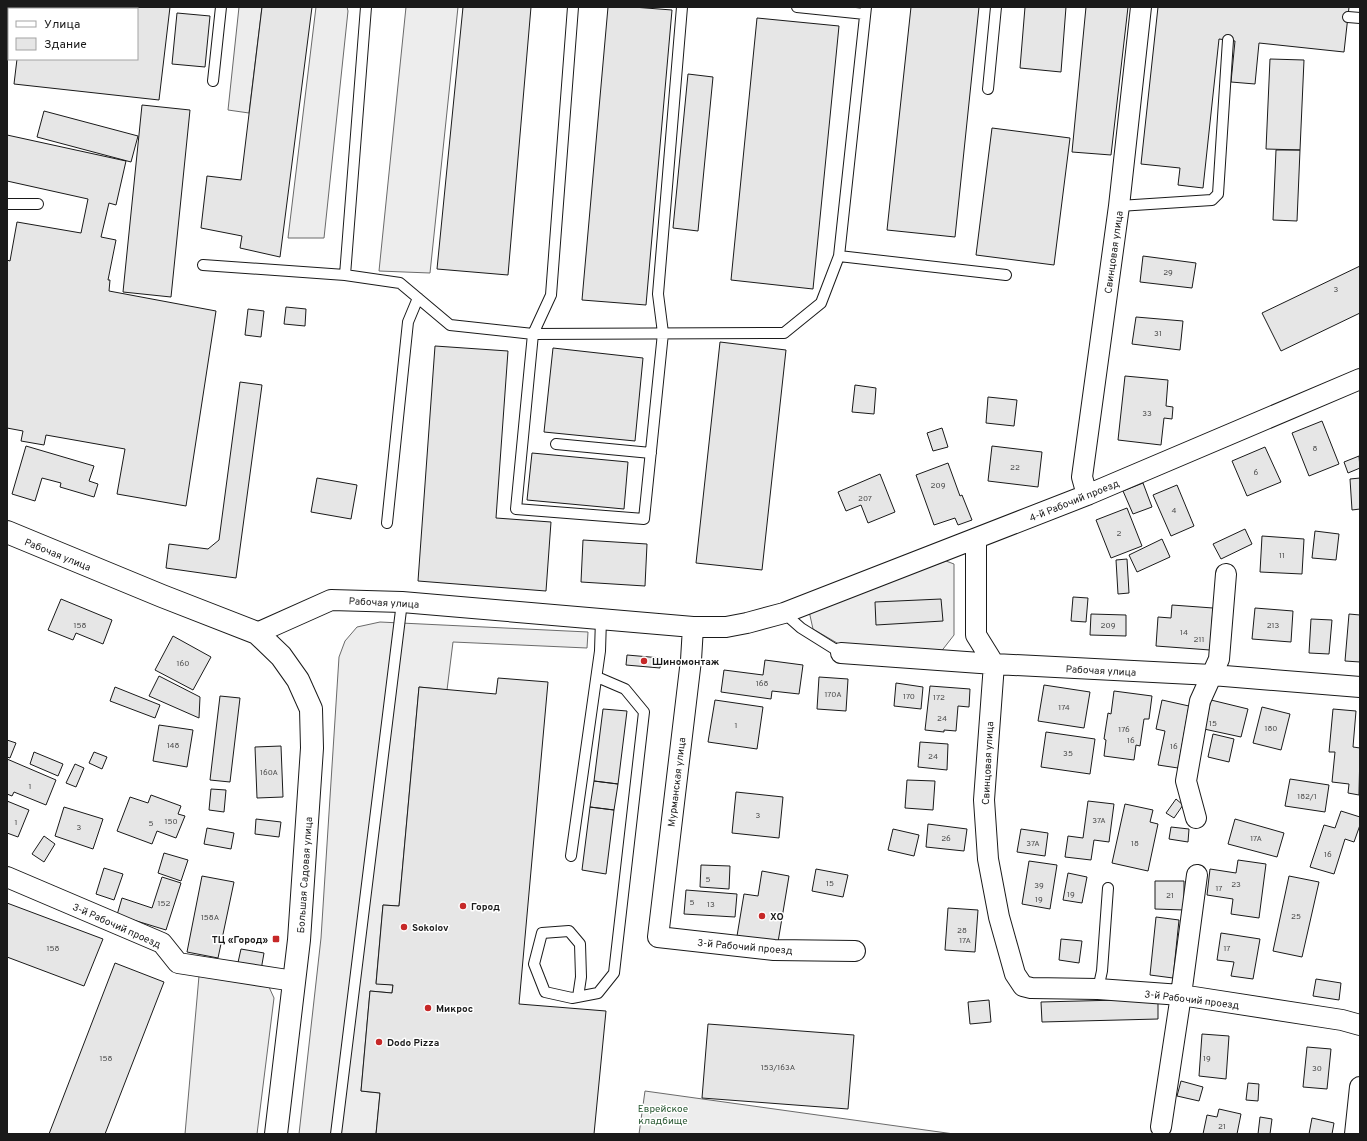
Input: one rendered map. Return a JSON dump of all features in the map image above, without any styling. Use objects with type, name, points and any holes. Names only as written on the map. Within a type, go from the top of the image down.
[{"type":"main road","name":"Рабочая улица","points":[[7,532],[162,596],[257,633]]},
{"type":"main road","name":"Большая Садовая улица","points":[[257,633],[281,656],[298,680],[311,709],[312,748],[306,855],[299,940],[276,1134]]},
{"type":"street","name":"Свинцовая улица","points":[[1087,495],[1082,476],[1119,206],[1142,7]]},
{"type":"street","name":"4-й Рабочий проезд","points":[[784,614],[1087,495],[1360,379]]},
{"type":"street","points":[[976,539],[976,634],[994,664]]},
{"type":"street","points":[[1196,818],[1186,781],[1200,701],[1219,659],[1226,574]]},
{"type":"street","name":"Рабочая улица","points":[[257,633],[331,600],[402,602],[693,627],[726,627],[784,614]]},
{"type":"street","name":"Мурманская улица","points":[[658,937],[691,660],[693,627]]},
{"type":"street","name":"Рабочая улица","points":[[841,653],[994,664],[1212,675],[1360,687]]},
{"type":"street","name":"Свинцовая улица","points":[[994,664],[984,800],[988,859],[1001,924],[1015,974],[1023,986]]},
{"type":"street","points":[[1161,1128],[1197,875]]},
{"type":"street","name":"3-й Рабочий проезд","points":[[7,878],[162,943],[178,963],[294,981]]},
{"type":"street","name":"3-й Рабочий проезд","points":[[658,937],[774,950],[855,952]]},
{"type":"street","name":"3-й Рабочий проезд","points":[[1023,986],[1031,988],[1098,989],[1181,995],[1342,1020],[1360,1025]]},
{"type":"street","points":[[1355,1134],[1360,1087]]},
{"type":"lane","points":[[213,81],[221,7]]},
{"type":"lane","points":[[345,275],[366,7]]},
{"type":"lane","points":[[573,7],[551,295],[533,334],[516,509],[644,519],[663,333],[658,294],[682,7]]},
{"type":"lane","points":[[203,265],[345,275],[400,283],[450,325],[533,334],[784,333],[821,303],[839,256],[866,11],[796,7]]},
{"type":"lane","points":[[988,89],[996,7]]},
{"type":"lane","points":[[1348,17],[1360,18]]},
{"type":"lane","points":[[1119,206],[1212,200],[1218,194],[1228,40]]},
{"type":"lane","points":[[7,204],[38,204]]},
{"type":"lane","points":[[839,256],[1006,275]]},
{"type":"lane","points":[[387,523],[408,322],[418,298]]},
{"type":"lane","points":[[556,444],[651,453]]},
{"type":"lane","points":[[336,1134],[402,602]]},
{"type":"lane","points":[[784,614],[801,628],[841,653]]},
{"type":"lane","points":[[571,856],[597,677],[600,651],[601,619]]},
{"type":"lane","points":[[578,997],[581,977],[580,944],[569,931],[542,933],[534,964],[545,992],[572,998],[578,997],[598,993],[614,973],[644,712],[625,689],[597,677]]},
{"type":"lane","points":[[1098,989],[1102,971],[1108,888]]},
{"type":"shaded area","points":[[239,7],[262,7],[249,113],[228,110]]},
{"type":"shaded area","points":[[316,7],[347,7],[348,11],[324,238],[288,238]]},
{"type":"shaded area","points":[[406,7],[458,7],[430,273],[379,271]]},
{"type":"shaded area","points":[[946,561],[954,564],[954,635],[940,653],[844,647],[813,629],[809,611]]},
{"type":"shaded area","points":[[380,622],[588,632],[587,648],[453,642],[447,690],[419,687],[399,906],[383,905],[376,983],[393,985],[392,993],[370,991],[361,1091],[380,1093],[376,1134],[299,1134],[321,938],[339,657],[345,641],[357,627]]},
{"type":"shaded area","points":[[199,976],[269,987],[274,998],[257,1134],[185,1134]]},
{"type":"shaded area","name":"Еврейское кладбище","points":[[645,1091],[954,1134],[639,1134]]},
{"type":"building","points":[[170,7],[159,100],[14,84],[17,60],[138,60],[138,8],[22,8]]},
{"type":"building","points":[[262,7],[312,7],[280,257],[240,248],[242,236],[201,228],[207,176],[241,180]]},
{"type":"building","points":[[463,7],[531,7],[508,275],[437,269]]},
{"type":"building","points":[[608,7],[672,10],[646,305],[582,300]]},
{"type":"building","points":[[911,7],[979,7],[955,237],[887,230]]},
{"type":"building","points":[[1025,7],[1066,7],[1061,72],[1020,68]]},
{"type":"building","points":[[1086,7],[1128,7],[1111,155],[1072,152]]},
{"type":"building","points":[[1158,7],[1349,7],[1344,52],[1259,43],[1255,84],[1231,82],[1235,41],[1219,39],[1203,188],[1178,185],[1180,168],[1141,164]]},
{"type":"building","points":[[177,13],[210,16],[205,67],[172,64]]},
{"type":"building","points":[[757,18],[839,26],[813,289],[731,280]]},
{"type":"building","points":[[1270,59],[1304,60],[1300,150],[1266,149]]},
{"type":"building","points":[[688,74],[713,77],[698,231],[673,228]]},
{"type":"building","points":[[142,105],[190,110],[171,297],[123,292]]},
{"type":"building","points":[[44,111],[138,136],[131,162],[37,137]]},
{"type":"building","points":[[992,128],[1070,138],[1054,265],[976,255]]},
{"type":"building","points":[[7,135],[126,161],[116,205],[109,203],[101,237],[116,240],[108,280],[110,280],[109,291],[216,311],[186,506],[117,494],[125,449],[46,435],[44,445],[21,441],[23,431],[7,428],[7,260],[10,261],[17,222],[81,233],[88,199],[7,181]]},
{"type":"building","points":[[1276,150],[1300,150],[1297,221],[1273,220]]},
{"type":"building","points":[[1143,256],[1196,263],[1192,288],[1140,282]]},
{"type":"building","points":[[1360,266],[1360,313],[1281,351],[1262,313]]},
{"type":"building","points":[[286,307],[306,309],[305,326],[284,324]]},
{"type":"building","points":[[248,309],[264,311],[261,337],[245,335]]},
{"type":"building","points":[[1136,317],[1183,321],[1180,350],[1132,344]]},
{"type":"building","points":[[720,342],[786,350],[762,570],[696,563]]},
{"type":"building","points":[[435,346],[508,351],[496,518],[551,522],[546,591],[418,581]]},
{"type":"building","points":[[553,348],[643,358],[635,441],[544,432]]},
{"type":"building","points":[[1125,376],[1168,380],[1166,406],[1173,407],[1172,419],[1164,418],[1161,445],[1118,440]]},
{"type":"building","points":[[240,382],[262,385],[236,578],[166,568],[169,544],[208,549],[219,540]]},
{"type":"building","points":[[855,385],[876,388],[874,414],[852,412]]},
{"type":"building","points":[[988,397],[1017,400],[1014,426],[986,423]]},
{"type":"building","points":[[1322,421],[1339,464],[1309,476],[1292,433]]},
{"type":"building","points":[[942,428],[948,447],[933,451],[927,433]]},
{"type":"building","points":[[26,446],[94,466],[89,481],[98,484],[94,497],[60,487],[61,483],[42,478],[35,501],[12,494]]},
{"type":"building","points":[[992,446],[1042,452],[1038,487],[988,481]]},
{"type":"building","points":[[1265,447],[1281,482],[1247,496],[1232,461]]},
{"type":"building","points":[[532,453],[628,462],[624,509],[527,500]]},
{"type":"building","points":[[1359,456],[1360,468],[1348,473],[1344,462]]},
{"type":"building","points":[[948,463],[960,496],[962,495],[972,520],[958,525],[955,518],[934,525],[916,475]]},
{"type":"building","points":[[880,474],[895,512],[868,523],[861,505],[846,511],[838,492]]},
{"type":"building","points":[[317,478],[357,485],[351,519],[311,512]]},
{"type":"building","points":[[1360,478],[1360,509],[1352,510],[1350,479]]},
{"type":"building","points":[[1143,483],[1152,507],[1133,514],[1123,491]]},
{"type":"building","points":[[1177,485],[1194,526],[1171,536],[1153,495]]},
{"type":"building","points":[[1127,508],[1142,546],[1111,558],[1096,520]]},
{"type":"building","points":[[1245,529],[1252,544],[1221,559],[1213,544]]},
{"type":"building","points":[[1315,531],[1339,534],[1336,560],[1312,558]]},
{"type":"building","points":[[1262,536],[1304,539],[1302,574],[1260,572]]},
{"type":"building","points":[[1162,539],[1170,557],[1137,572],[1129,555]]},
{"type":"building","points":[[583,540],[647,544],[645,586],[581,582]]},
{"type":"building","points":[[1127,559],[1129,593],[1118,594],[1116,560]]},
{"type":"building","points":[[1073,597],[1088,598],[1086,622],[1071,621]]},
{"type":"building","points":[[61,599],[112,620],[103,644],[76,633],[73,640],[48,630]]},
{"type":"building","points":[[941,599],[943,621],[876,625],[875,602]]},
{"type":"building","points":[[1172,605],[1213,608],[1210,650],[1156,646],[1158,617],[1171,618]]},
{"type":"building","points":[[1255,608],[1293,611],[1291,642],[1252,639]]},
{"type":"building","points":[[1091,614],[1126,615],[1126,636],[1090,635]]},
{"type":"building","points":[[1349,614],[1360,615],[1360,662],[1345,661]]},
{"type":"building","points":[[1311,619],[1332,620],[1329,654],[1309,653]]},
{"type":"building","points":[[173,636],[211,657],[193,690],[155,670]]},
{"type":"building","name":"Шиномонтаж","points":[[627,655],[661,658],[660,668],[626,665]]},
{"type":"building","points":[[765,660],[803,665],[799,694],[772,691],[771,699],[721,692],[724,670],[763,675]]},
{"type":"building","points":[[159,676],[200,697],[199,718],[149,696]]},
{"type":"building","points":[[819,677],[848,679],[846,711],[817,709]]},
{"type":"building","name":"Город","points":[[498,678],[548,682],[519,1004],[606,1011],[594,1134],[376,1134],[380,1093],[361,1091],[370,991],[392,993],[393,985],[376,984],[383,905],[399,906],[419,687],[496,694]]},
{"type":"building","points":[[896,683],[923,687],[921,709],[894,706]]},
{"type":"building","points":[[1044,685],[1090,692],[1084,728],[1038,721]]},
{"type":"building","points":[[930,686],[970,689],[969,707],[958,706],[956,731],[944,730],[944,732],[925,730]]},
{"type":"building","points":[[115,687],[160,705],[155,718],[110,701]]},
{"type":"building","points":[[1114,691],[1152,696],[1149,719],[1144,719],[1140,746],[1136,745],[1134,760],[1104,756],[1106,740],[1104,739],[1108,713],[1111,714]]},
{"type":"building","points":[[220,696],[240,698],[230,782],[210,780]]},
{"type":"building","points":[[715,700],[763,707],[757,749],[708,742]]},
{"type":"building","points":[[1162,700],[1189,706],[1178,768],[1158,765],[1165,731],[1156,729]]},
{"type":"building","points":[[1211,700],[1248,709],[1241,737],[1204,729]]},
{"type":"building","points":[[1262,707],[1290,714],[1281,750],[1253,743]]},
{"type":"building","points":[[603,709],[627,711],[618,784],[594,781]]},
{"type":"building","points":[[1333,709],[1356,711],[1353,747],[1360,748],[1359,795],[1348,793],[1349,784],[1332,782],[1335,752],[1329,752]]},
{"type":"building","points":[[159,725],[193,730],[187,767],[153,761]]},
{"type":"building","points":[[1046,732],[1095,739],[1090,774],[1041,767]]},
{"type":"building","points":[[1213,734],[1234,739],[1229,762],[1208,757]]},
{"type":"building","points":[[7,740],[16,743],[10,758],[7,757]]},
{"type":"building","points":[[920,742],[948,744],[947,770],[918,767]]},
{"type":"building","points":[[281,746],[283,797],[257,798],[255,747]]},
{"type":"building","points":[[34,752],[63,764],[58,776],[30,764]]},
{"type":"building","points":[[94,752],[107,757],[102,769],[89,763]]},
{"type":"building","points":[[7,759],[56,780],[46,805],[14,792],[12,796],[7,794]]},
{"type":"building","points":[[75,764],[84,768],[76,787],[66,783]]},
{"type":"building","points":[[1290,779],[1329,785],[1325,812],[1285,806]]},
{"type":"building","points":[[907,780],[935,781],[933,810],[905,808]]},
{"type":"building","points":[[594,781],[618,784],[614,810],[590,807]]},
{"type":"building","points":[[211,789],[226,790],[224,812],[209,810]]},
{"type":"building","points":[[736,792],[783,797],[779,838],[732,833]]},
{"type":"building","points":[[151,795],[181,806],[178,814],[185,816],[176,838],[157,831],[152,844],[117,831],[130,797],[148,803]]},
{"type":"building","points":[[1176,799],[1183,805],[1174,818],[1166,813]]},
{"type":"building","points":[[7,801],[29,810],[18,837],[7,833]]},
{"type":"building","points":[[1088,801],[1114,804],[1109,842],[1094,840],[1091,860],[1065,857],[1068,836],[1083,838]]},
{"type":"building","points":[[1125,804],[1153,810],[1150,822],[1158,824],[1148,871],[1112,863]]},
{"type":"building","points":[[64,807],[103,819],[93,849],[55,836]]},
{"type":"building","points":[[590,807],[614,810],[606,874],[582,870]]},
{"type":"building","points":[[1341,811],[1360,817],[1360,825],[1354,842],[1345,839],[1334,874],[1310,867],[1324,825],[1335,828]]},
{"type":"building","points":[[256,819],[281,822],[279,837],[255,834]]},
{"type":"building","points":[[1235,819],[1284,833],[1277,857],[1228,844]]},
{"type":"building","points":[[928,824],[967,829],[964,851],[926,847]]},
{"type":"building","points":[[1171,827],[1189,829],[1188,842],[1169,839]]},
{"type":"building","points":[[207,828],[234,833],[231,849],[204,844]]},
{"type":"building","points":[[893,829],[919,835],[914,856],[888,850]]},
{"type":"building","points":[[1021,829],[1048,833],[1045,856],[1017,852]]},
{"type":"building","points":[[44,836],[55,844],[44,862],[32,854]]},
{"type":"building","points":[[164,853],[188,860],[181,881],[158,873]]},
{"type":"building","points":[[1238,860],[1266,864],[1259,918],[1231,914],[1233,899],[1207,895],[1210,869],[1236,873]]},
{"type":"building","points":[[1029,861],[1057,865],[1050,909],[1022,904]]},
{"type":"building","points":[[701,865],[730,866],[729,889],[700,887]]},
{"type":"building","points":[[104,868],[123,874],[114,900],[96,894]]},
{"type":"building","points":[[816,869],[848,875],[843,897],[812,891]]},
{"type":"building","name":"ХО","points":[[762,871],[789,876],[778,942],[737,936],[744,894],[758,896]]},
{"type":"building","points":[[1068,873],[1087,877],[1082,903],[1063,900]]},
{"type":"building","points":[[202,876],[234,882],[218,958],[187,952]]},
{"type":"building","points":[[1289,876],[1319,882],[1302,957],[1273,951]]},
{"type":"building","points":[[162,877],[181,883],[166,930],[117,915],[122,898],[152,908]]},
{"type":"building","points":[[1155,881],[1184,881],[1184,910],[1155,909]]},
{"type":"building","points":[[686,890],[737,894],[735,917],[684,914]]},
{"type":"building","points":[[7,903],[103,939],[84,986],[7,957]]},
{"type":"building","points":[[948,908],[978,910],[975,952],[945,950]]},
{"type":"building","points":[[1156,917],[1179,920],[1173,978],[1150,975]]},
{"type":"building","points":[[1221,933],[1260,939],[1253,979],[1231,976],[1234,962],[1217,960]]},
{"type":"building","points":[[1061,939],[1082,941],[1079,963],[1059,960]]},
{"type":"building","points":[[241,949],[264,953],[261,970],[237,967]]},
{"type":"building","points":[[115,963],[164,982],[105,1134],[49,1134]]},
{"type":"building","points":[[1316,979],[1341,983],[1339,1000],[1313,996]]},
{"type":"building","points":[[1158,999],[1158,1019],[1042,1022],[1041,1002]]},
{"type":"building","points":[[989,1000],[991,1022],[970,1024],[968,1002]]},
{"type":"building","points":[[708,1024],[854,1035],[848,1109],[702,1098]]},
{"type":"building","points":[[1202,1034],[1229,1036],[1226,1079],[1199,1076]]},
{"type":"building","points":[[1307,1047],[1331,1049],[1327,1089],[1303,1087]]},
{"type":"building","points":[[1181,1081],[1203,1087],[1199,1101],[1177,1096]]},
{"type":"building","points":[[1248,1083],[1259,1084],[1258,1101],[1246,1100]]},
{"type":"building","points":[[1219,1109],[1241,1114],[1237,1134],[1203,1134],[1207,1115],[1217,1117]]},
{"type":"building","points":[[1260,1117],[1272,1119],[1270,1134],[1258,1134]]},
{"type":"building","points":[[1312,1118],[1334,1123],[1332,1134],[1309,1134]]},
{"type":"place","name":"Шиномонтаж","points":[[644,661]]},
{"type":"place","name":"Город","points":[[463,906]]},
{"type":"place","name":"ХО","points":[[762,916]]},
{"type":"place","name":"Sokolov","points":[[404,927]]},
{"type":"place","name":"ТЦ «Город»","points":[[276,939]]},
{"type":"place","name":"Микрос","points":[[428,1008]]},
{"type":"place","name":"Dodo Pizza","points":[[379,1042]]}]
